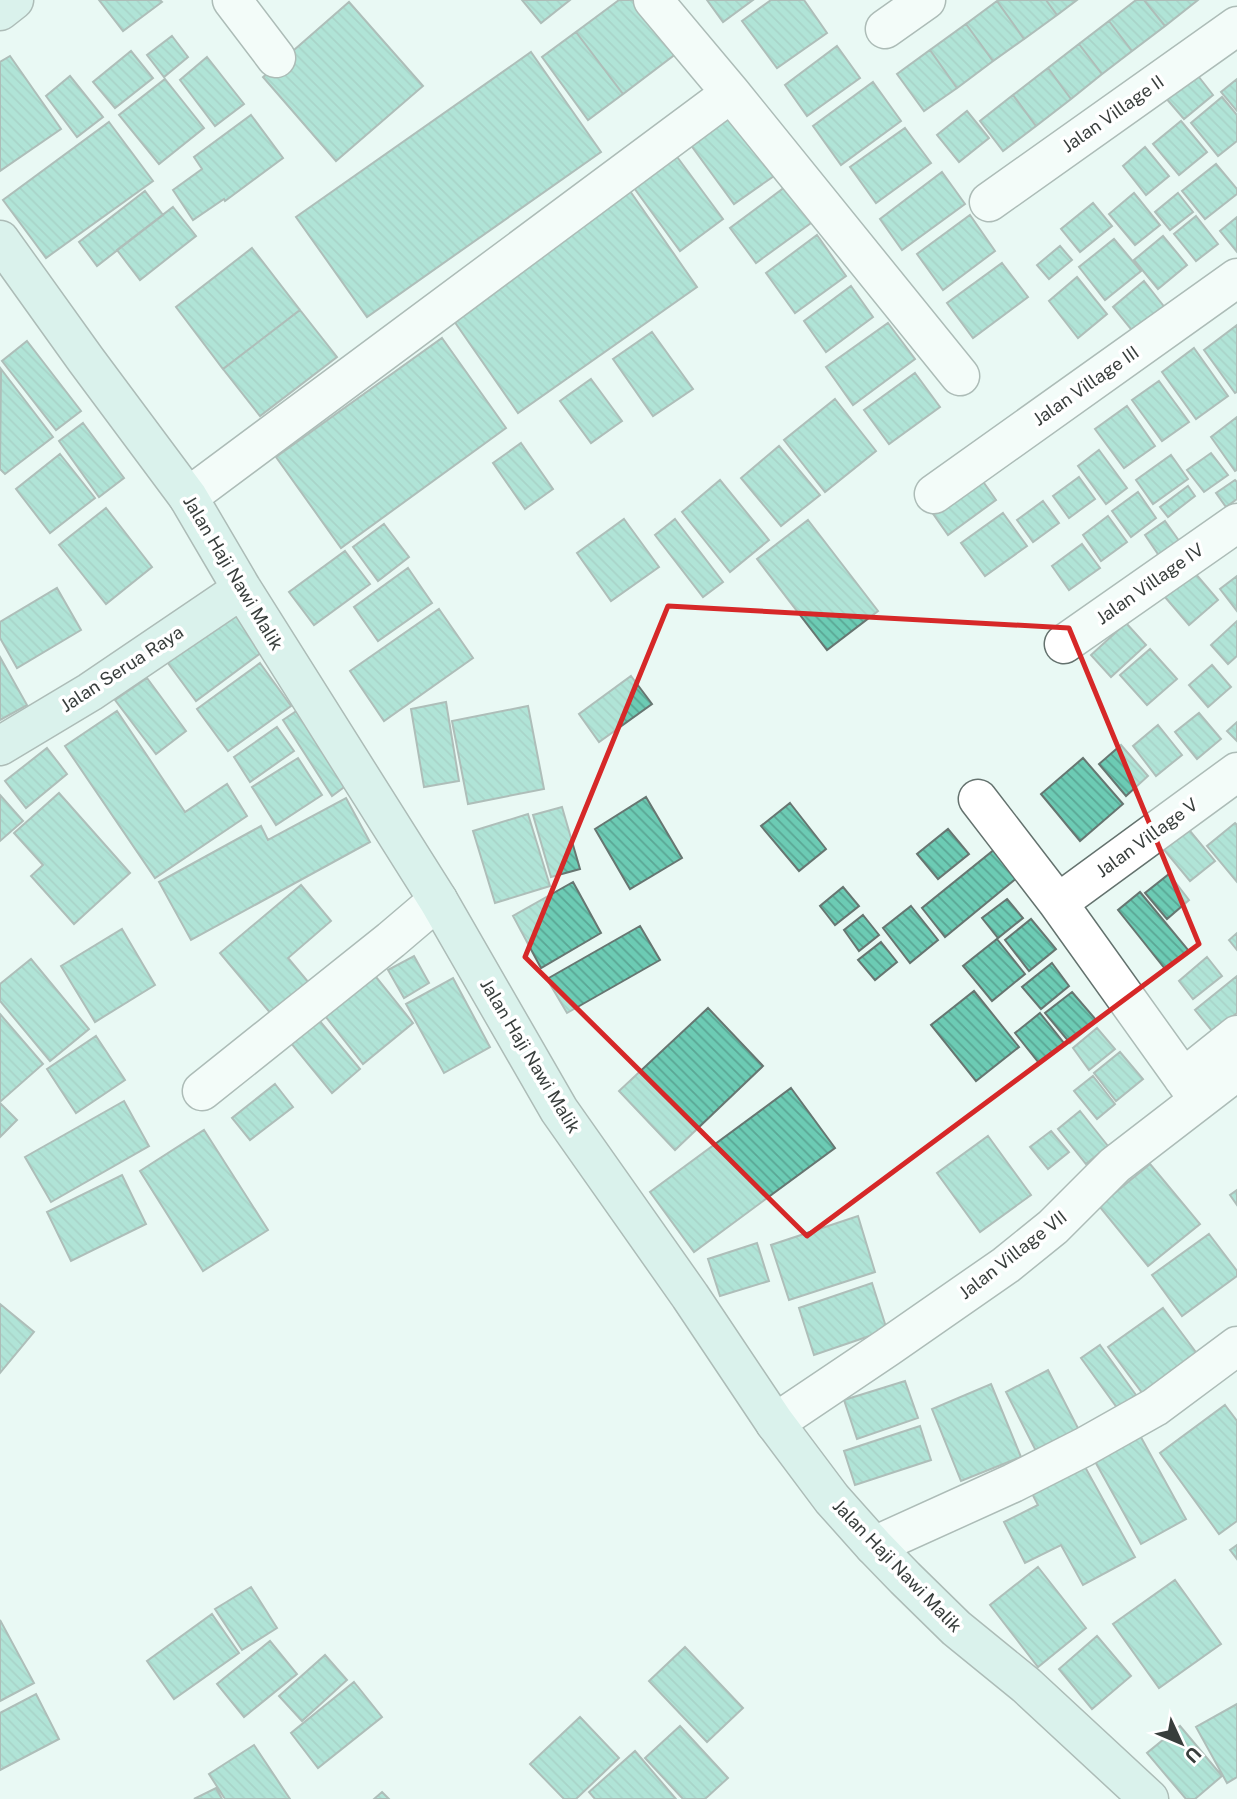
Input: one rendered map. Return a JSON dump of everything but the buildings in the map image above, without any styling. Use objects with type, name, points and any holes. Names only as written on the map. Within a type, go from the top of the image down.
[{"type":"main road","points":[[0,11],[14,0]]},
{"type":"main road","name":"Jalan Haji Nawi Malik","points":[[0,240],[188,497],[242,589],[438,900],[559,1110],[690,1296],[775,1423],[832,1499],[874,1546],[956,1628],[1026,1685],[1149,1799]]},
{"type":"main road","name":"Jalan Serua Raya","points":[[0,746],[90,692],[242,589]]},
{"type":"street","points":[[232,0],[276,58]]},
{"type":"street","points":[[653,0],[960,376]]},
{"type":"street","points":[[885,29],[926,0]]},
{"type":"street","name":"Jalan Village II","points":[[989,202],[1237,26]]},
{"type":"street","points":[[188,497],[731,93]]},
{"type":"street","name":"Jalan Village III","points":[[934,494],[1237,278]]},
{"type":"street","name":"Jalan Village IV","points":[[1063,645],[1237,523]]},
{"type":"street","name":"Jalan Village V","points":[[1058,903],[1237,772]]},
{"type":"street","points":[[978,799],[1058,903],[1191,1089]]},
{"type":"street","points":[[202,1091],[438,900]]},
{"type":"street","name":"Jalan Village VII","points":[[775,1423],[1006,1265],[1053,1227],[1191,1089],[1237,1035]]},
{"type":"street","name":"Jalan Village VII","points":[[1191,1089],[1237,1071]]},
{"type":"street","points":[[874,1546],[1013,1483],[1084,1447],[1155,1407],[1237,1346]]},
{"type":"highlighted area","points":[[668,606],[1069,628],[1199,944],[807,1236],[525,957]]}]
